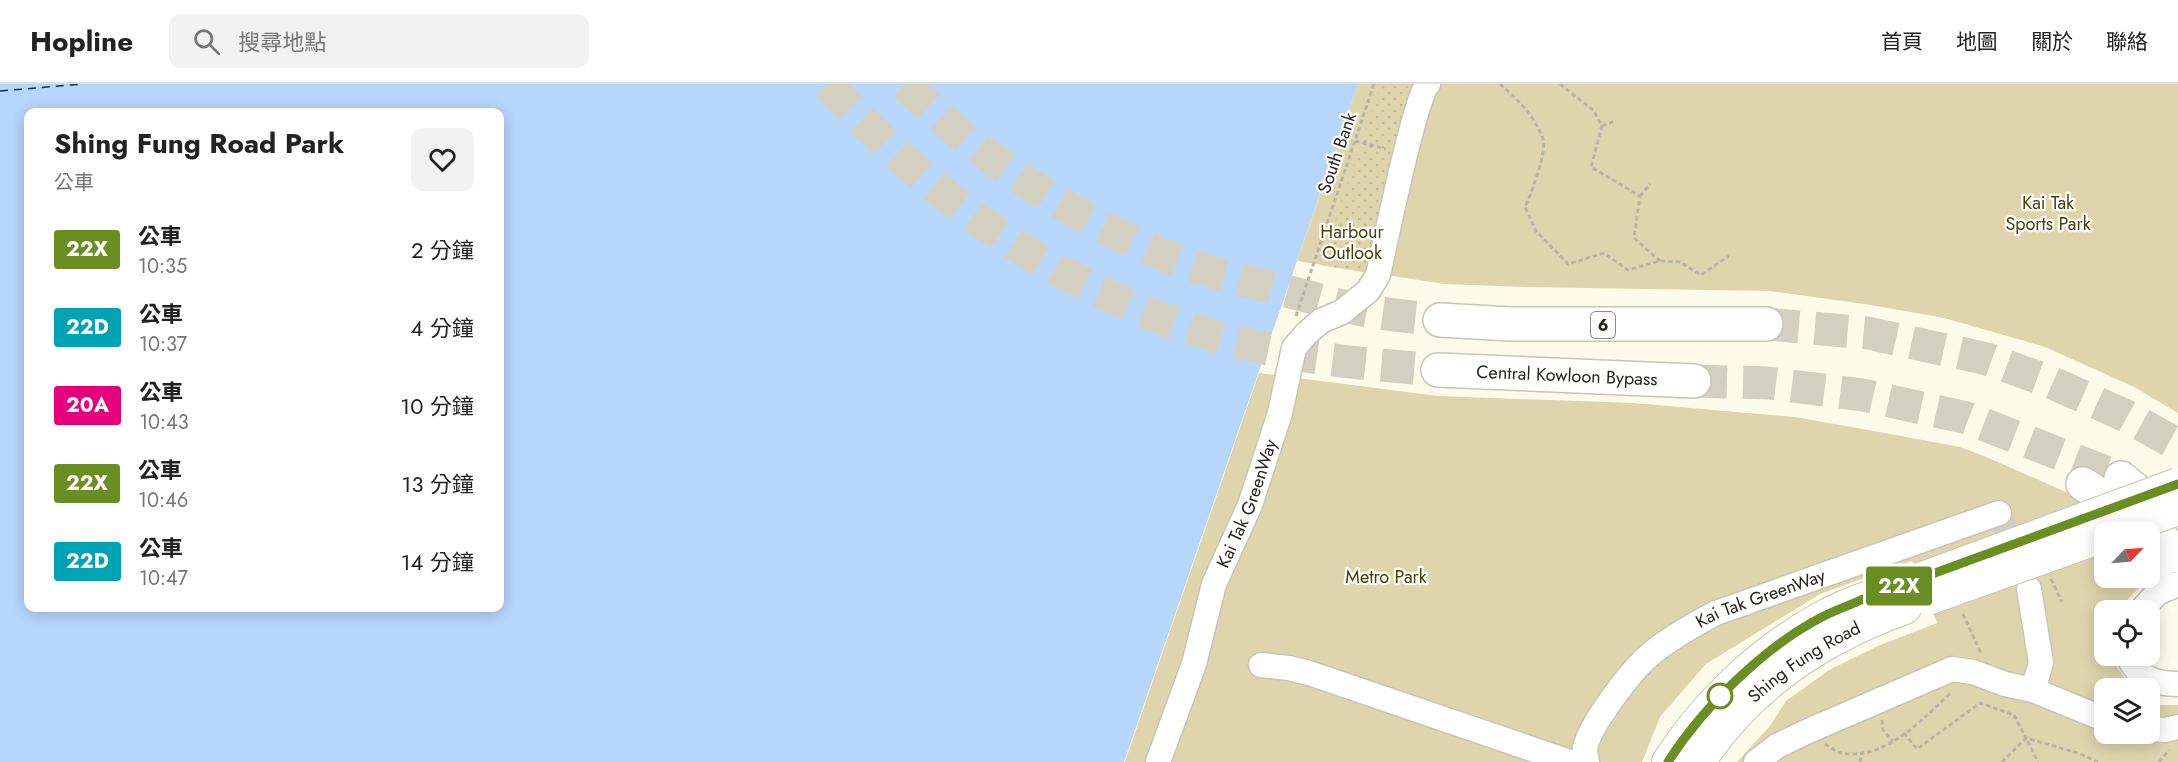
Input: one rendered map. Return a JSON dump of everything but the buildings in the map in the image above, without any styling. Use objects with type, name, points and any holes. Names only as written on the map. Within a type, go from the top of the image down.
[{"type":"highway","name":"6","points":[[1440,320],[1511,324],[1766,324]]},
{"type":"highway","name":"Central Kowloon Bypass","points":[[1438,370],[1694,381]]},
{"type":"highway","points":[[2121,478],[2172,520],[2178,556]]},
{"type":"highway","points":[[2084,484],[2172,520]]},
{"type":"main road","name":"Shing Fung Road","points":[[1699,762],[1766,685],[1804,656],[1836,636],[1871,620],[1924,589],[2178,484]]},
{"type":"main road","name":"Shing Fung Road","points":[[1668,762],[1681,741],[1718,698],[1770,652],[1822,617],[2094,539]]},
{"type":"street","name":"Kai Tak GreenWay","points":[[1158,762],[1194,664],[1214,584],[1250,505],[1280,413],[1294,348],[1321,321],[1342,312],[1368,291],[1378,275],[1414,116],[1423,87],[1428,84]]},
{"type":"street","name":"Kai Tak GreenWay","points":[[1587,762],[1585,749],[1602,713],[1649,655],[1677,633],[1716,613],[1999,513]]},
{"type":"street","points":[[2159,596],[2161,556],[2172,520]]},
{"type":"street","points":[[2029,589],[2041,663],[2033,690]]},
{"type":"street","points":[[1261,665],[1309,673],[1570,762]]},
{"type":"street","points":[[2134,666],[2139,673],[2150,680],[2161,684],[2178,684]]},
{"type":"street","points":[[1756,762],[1777,746],[1806,732],[1952,669],[1973,672],[2005,684],[2033,690],[2094,714]]},
{"type":"street","points":[[2160,730],[2178,727]]},
{"type":"path","name":"South Bank","points":[[1314,264],[1374,84]]},
{"type":"path","points":[[1500,84],[1526,107],[1544,141],[1536,182],[1525,207],[1536,231],[1568,264],[1604,253],[1628,270],[1660,261],[1680,262],[1701,275],[1729,256]]},
{"type":"path","points":[[1560,84],[1593,110],[1602,126],[1591,167],[1640,196]]},
{"type":"path","points":[[1602,126],[1615,121]]},
{"type":"path","points":[[1650,184],[1640,196],[1634,238],[1660,261]]},
{"type":"path","points":[[2048,572],[2062,602]]},
{"type":"path","points":[[1806,732],[1839,753],[1862,753],[1885,745],[1904,733],[1973,672],[1980,651],[1963,614]]},
{"type":"path","points":[[1904,733],[1917,749],[1980,704],[2014,715],[2038,762]]},
{"type":"path","points":[[2002,762],[2026,738]]},
{"type":"path","points":[[2026,738],[2078,753],[2098,762]]},
{"type":"path","points":[[1860,762],[1862,753]]},
{"type":"green space","name":"Kai Tak Sports Park","points":[[1358,84],[2178,84],[2178,413],[2134,387],[2045,347],[1944,318],[1871,305],[1770,291],[1444,284],[1297,261]]},
{"type":"green space","name":"Harbour Outlook","points":[[1381,84],[1417,84],[1368,273],[1320,265]]},
{"type":"green space","name":"Metro Park","points":[[1259,373],[1438,396],[1634,403],[1795,417],[1960,447],[2075,496],[2113,522],[2094,522],[2094,588],[2139,588],[2127,600],[2094,600],[2094,666],[2117,666],[2125,678],[2094,678],[2094,744],[2160,744],[2160,705],[2178,705],[2178,762],[1737,762],[1769,727],[1786,701],[1829,670],[1878,646],[1937,623],[1912,561],[1820,594],[1706,664],[1660,717],[1642,762],[1125,762]]},
{"type":"water","points":[[0,84],[1358,84],[1124,762],[0,762]]},
{"type":"ferry route","points":[[0,91],[83,84]]},
{"type":"tunnel","points":[[828,84],[918,173],[968,212],[1021,248],[1076,280],[1133,307],[1193,329],[1277,351],[1346,361],[1438,370]]},
{"type":"tunnel","points":[[905,84],[934,112],[997,162],[1065,206],[1137,243],[1211,272],[1330,303],[1382,313],[1440,320]]},
{"type":"tunnel","points":[[1766,324],[1868,333],[1987,359],[2048,381],[2091,400],[2126,416],[2178,445]]},
{"type":"tunnel","points":[[1694,381],[1768,383],[1863,395],[1967,418],[2121,478]]},
{"type":"tunnel","points":[[1999,513],[2019,561]]},
{"type":"bus line","name":"22X","points":[[1668,762],[1681,741],[1718,698],[1770,652],[1822,617],[1861,600],[2178,484]]}]
